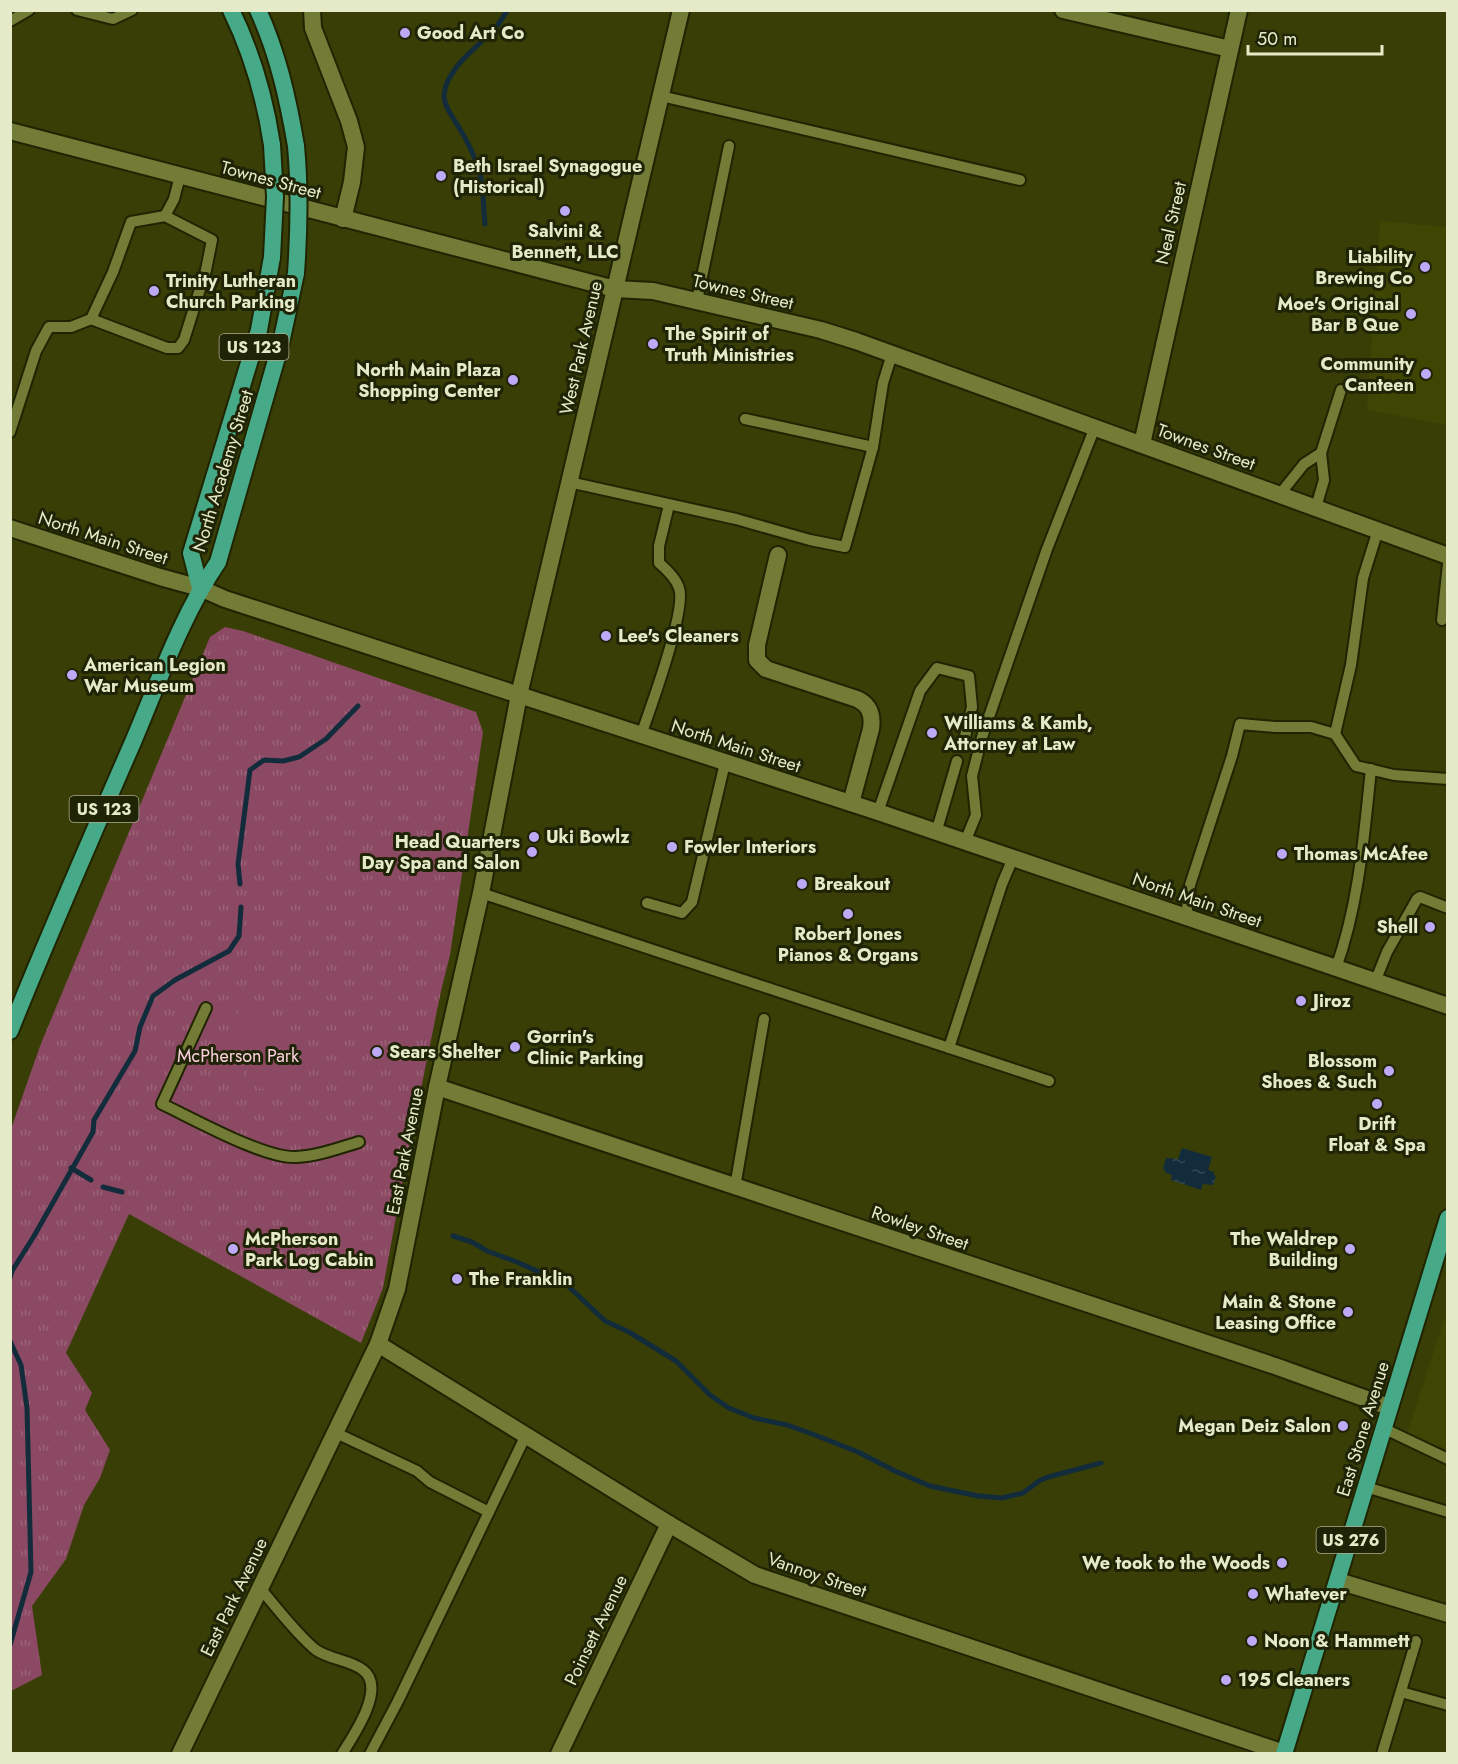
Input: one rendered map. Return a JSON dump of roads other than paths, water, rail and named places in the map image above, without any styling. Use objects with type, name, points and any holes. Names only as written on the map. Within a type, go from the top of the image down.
[{"type":"highway","name":"North Academy Street","points":[[200,588],[191,553],[259,330],[272,257],[275,197],[272,145],[264,99],[246,44],[231,10]]},
{"type":"highway","name":"North Academy Street","points":[[10,1031],[200,588],[218,562],[281,343],[296,273],[300,217],[299,179],[296,146],[282,74],[258,10]]},
{"type":"highway","name":"East Stone Avenue","points":[[1285,1753],[1389,1407],[1444,1244],[1448,1218]]},
{"type":"street","points":[[312,10],[313,28],[349,121],[356,147],[352,182],[343,219]]},
{"type":"street","name":"West Park Avenue","points":[[519,695],[681,10]]},
{"type":"street","points":[[1063,10],[1230,49]]},
{"type":"street","name":"Neal Street","points":[[1142,444],[1239,10]]},
{"type":"street","name":"Townes Street","points":[[10,131],[615,289],[653,291],[821,330],[1448,556]]},
{"type":"street","name":"North Main Street","points":[[10,528],[200,588],[225,599],[851,803],[1448,1006]]},
{"type":"street","points":[[778,555],[757,645],[757,660],[766,669],[857,699],[868,706],[871,713],[871,729],[851,803]]},
{"type":"street","name":"East Park Avenue","points":[[180,1754],[378,1344],[397,1289],[437,1087],[481,893],[519,695]]},
{"type":"street","name":"Rowley Street","points":[[437,1087],[1275,1366],[1389,1407]]},
{"type":"street","name":"Vannoy Street","points":[[378,1344],[755,1575],[1285,1753]]},
{"type":"street","name":"Poinsett Avenue","points":[[559,1754],[669,1524]]},
{"type":"street","points":[[1338,1581],[1448,1614]]},
{"type":"lane","points":[[10,21],[29,10]]},
{"type":"lane","points":[[77,10],[113,19],[132,10]]},
{"type":"lane","points":[[661,96],[1020,180]]},
{"type":"lane","points":[[697,301],[729,146]]},
{"type":"lane","points":[[165,216],[174,199],[180,176]]},
{"type":"lane","points":[[10,432],[36,351],[49,327],[71,327],[91,319],[167,348],[178,348],[184,340],[203,280],[212,240],[165,216],[131,222],[113,272],[91,319]]},
{"type":"lane","points":[[569,482],[736,519],[810,540],[845,547],[873,447],[883,382],[892,354]]},
{"type":"lane","points":[[1316,507],[1324,480],[1321,453],[1341,390]]},
{"type":"lane","points":[[745,419],[873,447]]},
{"type":"lane","points":[[964,842],[976,815],[972,776],[982,737],[1047,549],[1095,428]]},
{"type":"lane","points":[[1280,494],[1304,464],[1321,453]]},
{"type":"lane","points":[[641,735],[675,630],[680,588],[670,573],[659,563],[659,546],[669,505]]},
{"type":"lane","points":[[1335,734],[1351,665],[1363,578],[1378,530]]},
{"type":"lane","points":[[1442,621],[1448,564]]},
{"type":"lane","points":[[878,812],[920,691],[937,668],[969,676],[972,707],[963,745]]},
{"type":"lane","points":[[1186,917],[1190,885],[1232,756],[1240,724],[1311,727],[1335,734],[1356,766],[1394,775],[1448,779]]},
{"type":"lane","points":[[936,833],[957,761]]},
{"type":"lane","points":[[647,903],[681,912],[692,902],[725,763]]},
{"type":"lane","points":[[1336,968],[1347,939],[1362,855],[1371,769]]},
{"type":"lane","points":[[949,1048],[1002,884],[1013,858]]},
{"type":"lane","points":[[481,893],[1049,1081]]},
{"type":"lane","points":[[1375,981],[1387,952],[1417,899],[1420,897],[1448,908]]},
{"type":"lane","points":[[206,1008],[162,1104],[262,1151],[293,1158],[360,1142]]},
{"type":"lane","points":[[735,1187],[764,1019]]},
{"type":"lane","points":[[1383,1428],[1448,1459]]},
{"type":"lane","points":[[336,1433],[417,1472],[430,1482],[489,1512]]},
{"type":"lane","points":[[370,1754],[526,1435]]},
{"type":"lane","points":[[1366,1487],[1448,1512]]},
{"type":"lane","points":[[260,1588],[314,1648],[327,1657],[363,1670],[369,1678],[372,1688],[370,1703],[342,1754]]},
{"type":"lane","points":[[1383,1754],[1416,1641]]},
{"type":"lane","points":[[1401,1692],[1448,1705]]},
{"type":"water","points":[[1182,1148],[1212,1157],[1208,1170],[1214,1172],[1216,1176],[1213,1185],[1203,1184],[1201,1190],[1171,1180],[1172,1175],[1164,1172],[1166,1158],[1178,1159]]},
{"type":"waterway","points":[[485,224],[483,189],[479,169],[466,140],[446,106],[444,93],[456,68],[495,29],[507,10]]},
{"type":"waterway","points":[[240,884],[238,864],[250,770],[264,760],[283,761],[299,757],[326,739],[358,706]]},
{"type":"waterway","points":[[10,1278],[93,1132],[94,1120],[135,1051],[140,1027],[153,996],[175,980],[229,951],[239,936],[241,907]]},
{"type":"waterway","points":[[71,1168],[91,1180]]},
{"type":"waterway","points":[[103,1187],[122,1192]]},
{"type":"waterway","points":[[453,1236],[472,1242],[487,1251],[566,1284],[605,1321],[629,1332],[676,1361],[710,1395],[729,1408],[754,1418],[787,1425],[815,1435],[858,1452],[930,1486],[978,1496],[1002,1498],[1023,1493],[1048,1477],[1101,1463]]},
{"type":"waterway","points":[[10,1341],[21,1365],[27,1408],[31,1572],[10,1645]]},
{"type":"place","name":"Good Art Co","points":[[405,33]]},
{"type":"place","name":"Beth Israel Synagogue (Historical)","points":[[441,176]]},
{"type":"place","name":"Salvini & Bennett, LLC","points":[[565,211]]},
{"type":"place","name":"Liability Brewing Co","points":[[1425,267]]},
{"type":"place","name":"Trinity Lutheran Church Parking","points":[[154,291]]},
{"type":"place","name":"Moe's Original Bar B Que","points":[[1411,314]]},
{"type":"place","name":"The Spirit of Truth Ministries","points":[[653,344]]},
{"type":"place","name":"Community Canteen","points":[[1426,374]]},
{"type":"place","name":"North Main Plaza Shopping Center","points":[[513,380]]},
{"type":"place","name":"Lee's Cleaners","points":[[606,636]]},
{"type":"place","name":"American Legion War Museum","points":[[72,675]]},
{"type":"place","name":"Williams & Kamb, Attorney at Law","points":[[932,733]]},
{"type":"place","name":"Uki Bowlz","points":[[534,837]]},
{"type":"place","name":"Fowler Interiors","points":[[672,847]]},
{"type":"place","name":"Head Quarters Day Spa and Salon","points":[[532,852]]},
{"type":"place","name":"Thomas McAfee","points":[[1282,854]]},
{"type":"place","name":"Breakout","points":[[802,884]]},
{"type":"place","name":"Robert Jones Pianos & Organs","points":[[848,914]]},
{"type":"place","name":"Shell","points":[[1430,927]]},
{"type":"place","name":"Jiroz","points":[[1301,1001]]},
{"type":"place","name":"Gorrin's Clinic Parking","points":[[515,1047]]},
{"type":"place","name":"Sears Shelter","points":[[377,1052]]},
{"type":"place","name":"Blossom Shoes & Such","points":[[1389,1071]]},
{"type":"place","name":"Drift Float & Spa","points":[[1377,1104]]},
{"type":"place","name":"McPherson Park Log Cabin","points":[[233,1249]]},
{"type":"place","name":"The Waldrep Building","points":[[1350,1249]]},
{"type":"place","name":"The Franklin","points":[[457,1279]]},
{"type":"place","name":"Main & Stone Leasing Office","points":[[1348,1312]]},
{"type":"place","name":"Megan Deiz Salon","points":[[1343,1426]]},
{"type":"place","name":"We took to the Woods","points":[[1282,1563]]},
{"type":"place","name":"Whatever","points":[[1253,1594]]},
{"type":"place","name":"Noon & Hammett","points":[[1252,1641]]},
{"type":"place","name":"195 Cleaners","points":[[1226,1680]]},
{"type":"park label","name":"McPherson Park","points":[[238,1056]]}]
